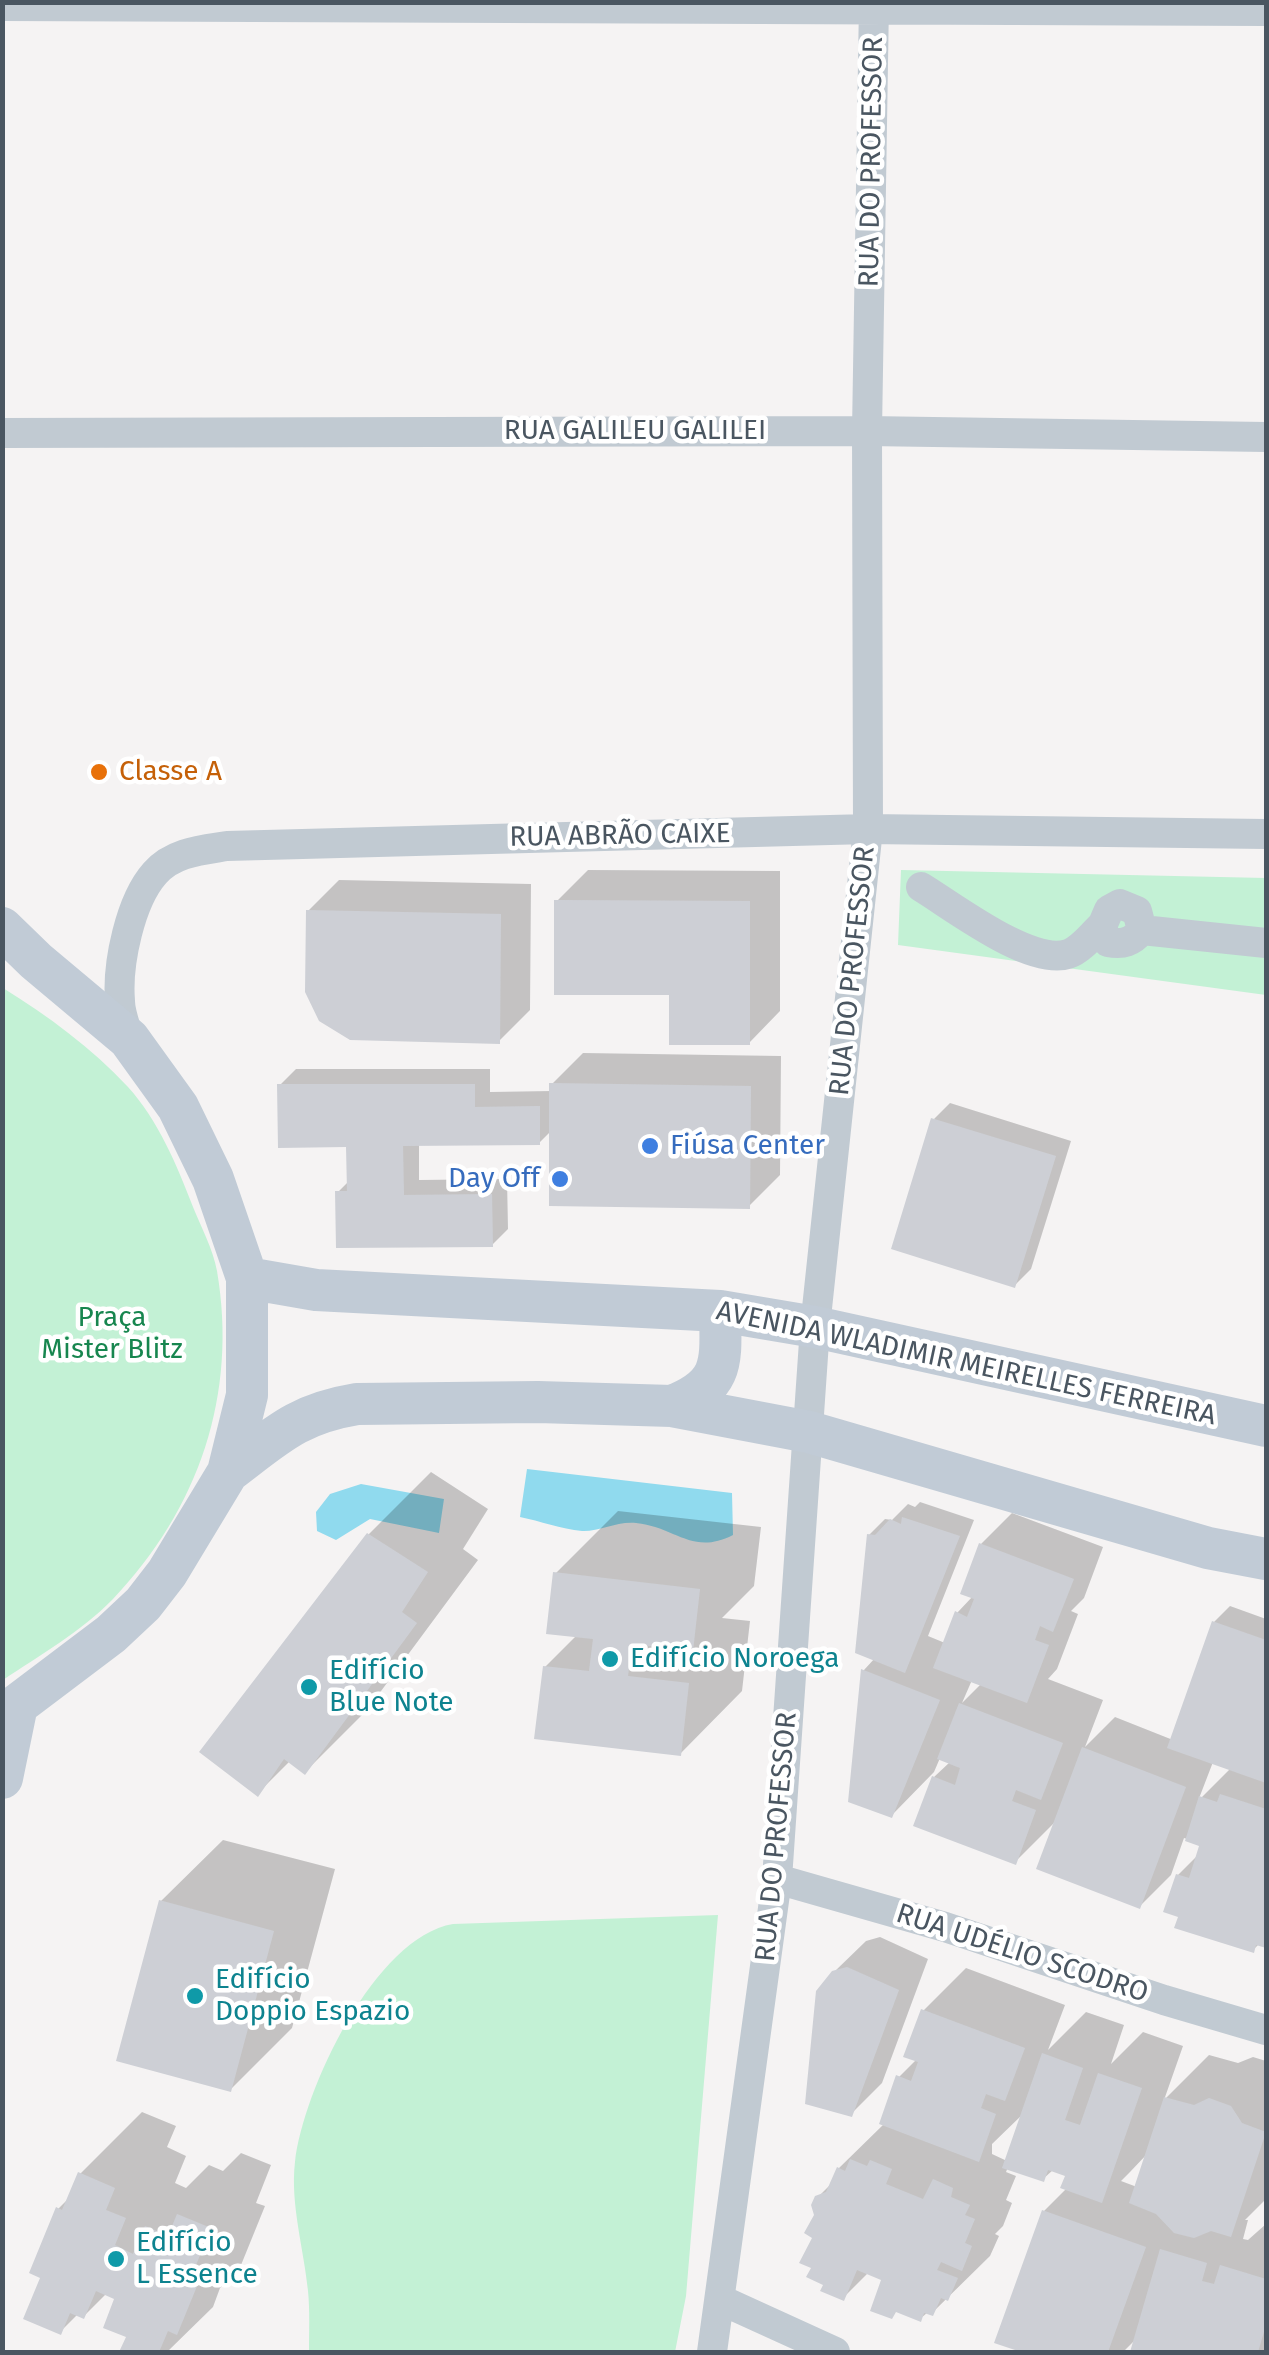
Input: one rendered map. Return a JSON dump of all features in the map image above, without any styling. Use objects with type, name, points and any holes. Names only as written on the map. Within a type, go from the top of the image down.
[{"type":"main road","points":[[2,928],[19,960],[129,1039],[178,1107],[204,1161],[247,1278],[248,1395],[228,1472],[167,1573],[111,1634],[10,1706],[2,1778]]},
{"type":"main road","name":"AVENIDA WLADIMIR MEIRELLES FERREIRA","points":[[247,1278],[316,1290],[720,1312],[816,1328],[1266,1426]]},
{"type":"main road","points":[[672,1406],[694,1397],[714,1379],[720,1349],[720,1312]]},
{"type":"main road","points":[[228,1472],[297,1420],[358,1404],[538,1402],[672,1406],[809,1432],[1208,1548],[1266,1559]]},
{"type":"street","points":[[2,6],[874,7],[1266,12]]},
{"type":"street","name":"RUA DO PROFESSOR","points":[[712,2352],[776,1879],[816,1328],[868,829],[874,7]]},
{"type":"street","name":"RUA GALILEU GALILEI","points":[[2,433],[868,431],[1266,437]]},
{"type":"street","name":"RUA ABRÃO CAIXE","points":[[129,1039],[120,1003],[121,966],[130,920],[155,873],[185,852],[227,846],[868,829],[1266,834]]},
{"type":"street","points":[[921,887],[1020,947],[1053,956],[1072,954],[1104,924],[1103,934],[1108,942],[1120,944],[1136,938],[1142,930],[1266,943]]},
{"type":"street","name":"RUA UDÉLIO SCODRO","points":[[776,1879],[945,1927],[1266,2030]]},
{"type":"street","points":[[721,2300],[832,2352]]},
{"type":"green space","points":[[901,870],[1266,878],[1266,995],[898,945]]},
{"type":"green space","name":"Praça Mister Blitz","points":[[3,988],[53,1021],[114,1073],[158,1128],[210,1246],[217,1271],[222,1361],[205,1447],[189,1488],[143,1564],[88,1622],[3,1680]]},
{"type":"green space","points":[[718,1915],[686,2296],[675,2352],[309,2352],[308,2291],[294,2194],[301,2132],[328,2058],[348,2021],[371,1986],[397,1957],[424,1935],[453,1924]]},
{"type":"water","points":[[527,1469],[732,1493],[733,1535],[706,1543],[636,1523],[582,1531],[520,1517]]},
{"type":"water","points":[[361,1484],[444,1499],[439,1533],[370,1519],[336,1540],[317,1531],[316,1512],[330,1494]]},
{"type":"building","points":[[554,900],[750,901],[750,1045],[669,1045],[669,995],[554,995]]},
{"type":"building","points":[[306,910],[501,914],[500,1044],[350,1040],[319,1021],[305,992]]},
{"type":"building","name":"Fiúsa Center","points":[[549,1083],[751,1086],[750,1209],[549,1206]]},
{"type":"building","points":[[277,1084],[475,1084],[475,1107],[540,1106],[540,1145],[403,1146],[404,1195],[492,1194],[493,1247],[336,1248],[335,1191],[347,1191],[346,1147],[278,1148]]},
{"type":"building","points":[[931,1118],[1056,1156],[1015,1288],[891,1249]]},
{"type":"building","points":[[902,1517],[960,1536],[905,1673],[855,1653],[867,1534],[875,1535],[890,1519],[901,1524]]},
{"type":"building","name":"Edifício Blue Note","points":[[367,1533],[428,1572],[402,1612],[417,1623],[305,1775],[284,1759],[258,1797],[199,1752]]},
{"type":"building","points":[[979,1543],[1074,1579],[1053,1632],[1040,1626],[1035,1640],[1049,1645],[1027,1703],[933,1668],[955,1611],[967,1617],[974,1599],[960,1594]]},
{"type":"building","name":"Edifício Noroega","points":[[553,1572],[700,1589],[693,1651],[632,1644],[628,1676],[689,1683],[681,1756],[534,1739],[543,1666],[589,1671],[593,1639],[546,1634]]},
{"type":"building","points":[[1212,1621],[1266,1640],[1266,1783],[1167,1748]]},
{"type":"building","points":[[861,1669],[940,1700],[892,1818],[848,1802]]},
{"type":"building","points":[[959,1703],[1063,1743],[1041,1800],[1016,1790],[1012,1801],[1036,1810],[1016,1865],[913,1826],[932,1776],[955,1785],[960,1768],[937,1759]]},
{"type":"building","points":[[1082,1747],[1186,1787],[1140,1909],[1036,1869]]},
{"type":"building","points":[[1220,1794],[1266,1809],[1266,1948],[1256,1945],[1254,1953],[1174,1928],[1178,1917],[1163,1912],[1176,1874],[1189,1878],[1199,1846],[1185,1841],[1199,1796],[1217,1802]]},
{"type":"building","name":"Edifício Doppio Espazio","points":[[159,1900],[274,1931],[231,2092],[116,2061]]},
{"type":"building","points":[[847,1967],[899,1990],[852,2117],[805,2104],[816,1991],[832,1971]]},
{"type":"building","points":[[921,2009],[1025,2048],[1005,2101],[986,2094],[981,2108],[996,2114],[979,2162],[879,2124],[896,2075],[911,2081],[918,2062],[903,2057]]},
{"type":"building","points":[[1042,2053],[1083,2068],[1065,2120],[1080,2125],[1098,2073],[1142,2088],[1102,2203],[1060,2188],[1065,2176],[1048,2170],[1044,2182],[1002,2168]]},
{"type":"building","points":[[1164,2097],[1194,2105],[1209,2098],[1231,2106],[1242,2123],[1266,2132],[1231,2237],[1211,2231],[1194,2238],[1174,2233],[1156,2214],[1129,2203]]},
{"type":"building","points":[[850,2159],[867,2166],[870,2160],[892,2169],[886,2184],[923,2199],[933,2179],[953,2188],[951,2197],[970,2205],[965,2215],[975,2219],[965,2243],[972,2246],[962,2271],[941,2262],[937,2270],[958,2278],[948,2301],[941,2298],[933,2316],[924,2313],[921,2322],[896,2312],[892,2319],[870,2311],[881,2280],[857,2270],[844,2301],[820,2291],[823,2285],[806,2277],[811,2268],[799,2263],[812,2238],[804,2233],[814,2215],[811,2205],[815,2196],[826,2192],[837,2167],[845,2171]]},
{"type":"building","name":"Edifício L Essence","points":[[78,2172],[115,2188],[106,2210],[126,2218],[115,2245],[133,2254],[145,2226],[168,2236],[177,2214],[211,2228],[196,2265],[204,2269],[177,2335],[168,2331],[159,2352],[119,2352],[126,2337],[103,2328],[114,2299],[96,2291],[84,2319],[70,2313],[61,2335],[23,2319],[40,2278],[29,2273],[56,2207],[62,2210]]},
{"type":"building","points":[[1042,2210],[1146,2247],[1108,2352],[1021,2352],[994,2343]]},
{"type":"building","points":[[1160,2249],[1207,2263],[1202,2281],[1214,2284],[1220,2265],[1266,2279],[1266,2325],[1258,2352],[1130,2352]]},
{"type":"place","name":"Classe A","points":[[99,772]]},
{"type":"place","name":"Fiúsa Center","points":[[650,1146]]},
{"type":"place","name":"Day Off","points":[[560,1179]]},
{"type":"place","name":"Edifício Noroega","points":[[610,1659]]},
{"type":"place","name":"Edifício Blue Note","points":[[309,1687]]},
{"type":"place","name":"Edifício Doppio Espazio","points":[[195,1996]]},
{"type":"place","name":"Edifício L Essence","points":[[116,2259]]}]
